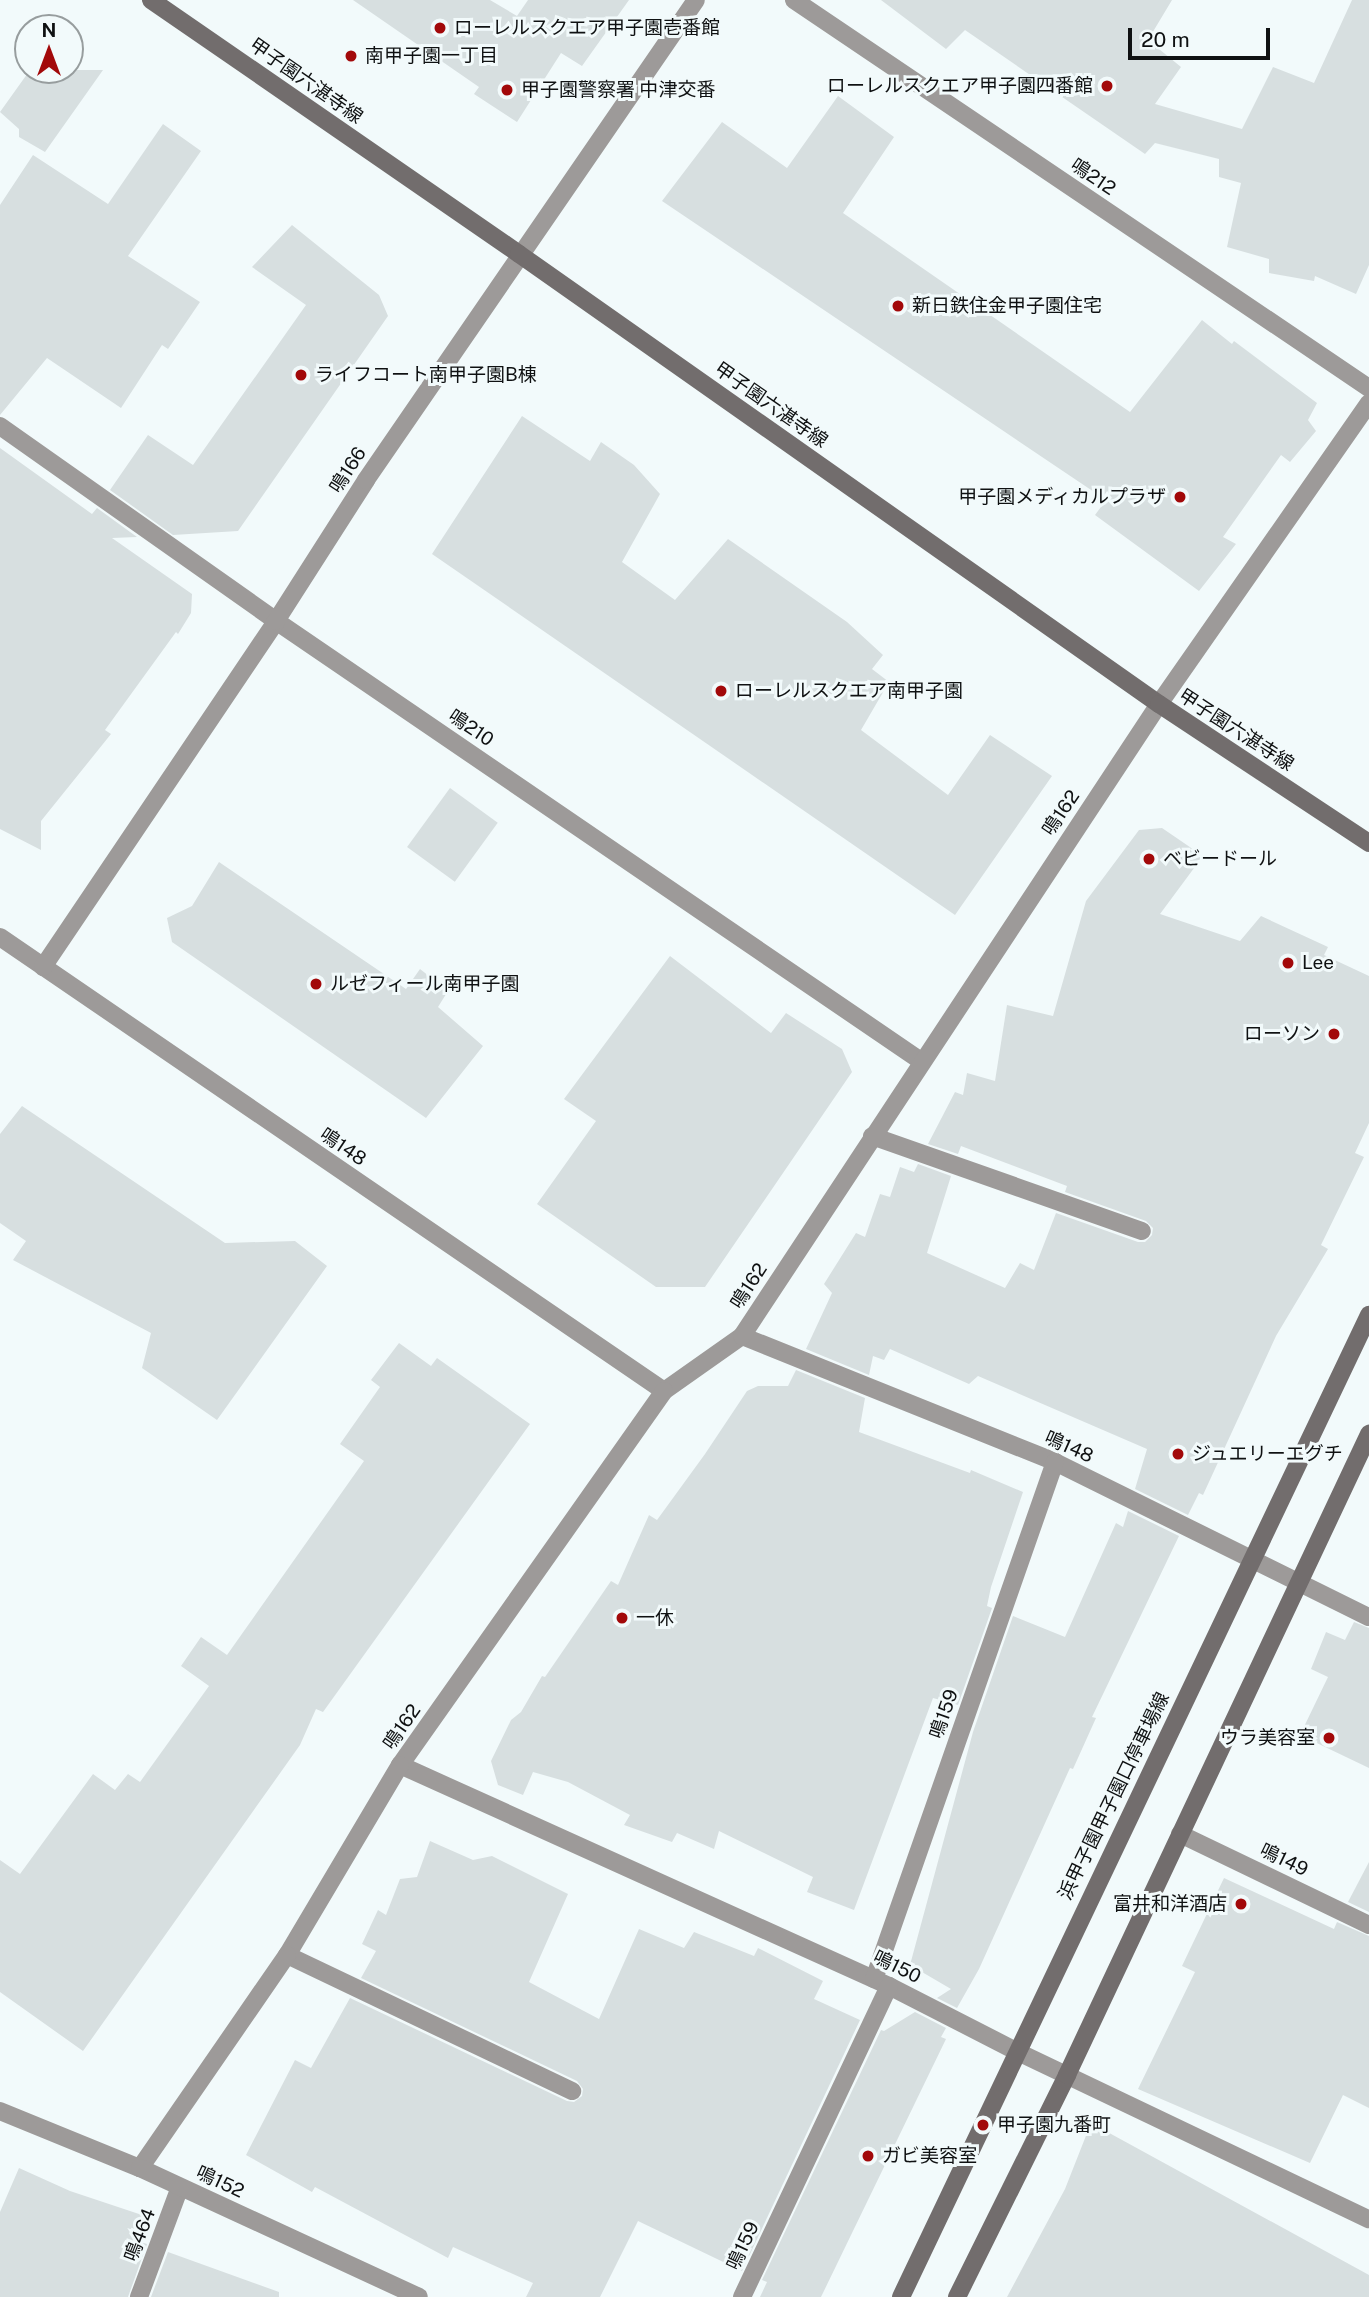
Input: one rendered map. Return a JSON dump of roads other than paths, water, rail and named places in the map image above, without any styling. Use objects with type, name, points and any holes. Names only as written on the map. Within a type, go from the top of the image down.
[{"type":"main road","name":"甲子園六湛寺線","points":[[151,0],[519,254],[1159,704],[1369,843]]},
{"type":"main road","name":"浜甲子園甲子園口停車場線","points":[[901,2297],[1369,1315]]},
{"type":"main road","points":[[957,2297],[1067,2075],[1369,1434]]},
{"type":"street","name":"鳴166","points":[[43,967],[276,621],[366,480],[696,0]]},
{"type":"street","name":"鳴212","points":[[794,0],[1369,388]]},
{"type":"street","name":"鳴162","points":[[141,2168],[287,1955],[401,1765],[664,1391],[741,1336],[1159,704],[1369,403]]},
{"type":"street","name":"鳴210","points":[[0,426],[276,621],[921,1061]]},
{"type":"street","name":"鳴148","points":[[0,937],[664,1391]]},
{"type":"street","points":[[872,1136],[1142,1231]]},
{"type":"street","name":"鳴148","points":[[741,1336],[1055,1462],[1369,1617]]},
{"type":"street","name":"鳴159","points":[[742,2297],[882,1982],[1055,1462]]},
{"type":"street","name":"鳴150","points":[[401,1765],[882,1982],[1016,2051],[1369,2219]]},
{"type":"street","name":"鳴149","points":[[1180,1833],[1369,1925]]},
{"type":"street","points":[[287,1955],[572,2091]]},
{"type":"street","name":"鳴152","points":[[0,2111],[141,2168],[419,2297]]},
{"type":"street","name":"鳴464","points":[[139,2297],[180,2187]]},
{"type":"place","name":"ローレルスクエア甲子園壱番館","points":[[440,28]]},
{"type":"place","name":"南甲子園一丁目","points":[[351,56]]},
{"type":"place","name":"ローレルスクエア甲子園四番館","points":[[1107,86]]},
{"type":"place","name":"甲子園警察署 中津交番","points":[[507,90]]},
{"type":"place","name":"新日鉄住金甲子園住宅","points":[[898,306]]},
{"type":"place","name":"ライフコート南甲子園B棟","points":[[301,375]]},
{"type":"place","name":"甲子園メディカルプラザ","points":[[1180,497]]},
{"type":"place","name":"ローレルスクエア南甲子園","points":[[721,691]]},
{"type":"place","name":"ベビードール","points":[[1149,859]]},
{"type":"place","name":"Lee","points":[[1288,963]]},
{"type":"place","name":"ルゼフィール南甲子園","points":[[316,984]]},
{"type":"place","name":"ローソン","points":[[1334,1034]]},
{"type":"place","name":"ジュエリーエグチ","points":[[1178,1454]]},
{"type":"place","name":"一休","points":[[622,1618]]},
{"type":"place","name":"ウラ美容室","points":[[1329,1738]]},
{"type":"place","name":"富井和洋酒店","points":[[1241,1904]]},
{"type":"place","name":"甲子園九番町","points":[[983,2125]]},
{"type":"place","name":"ガビ美容室","points":[[868,2156]]}]
